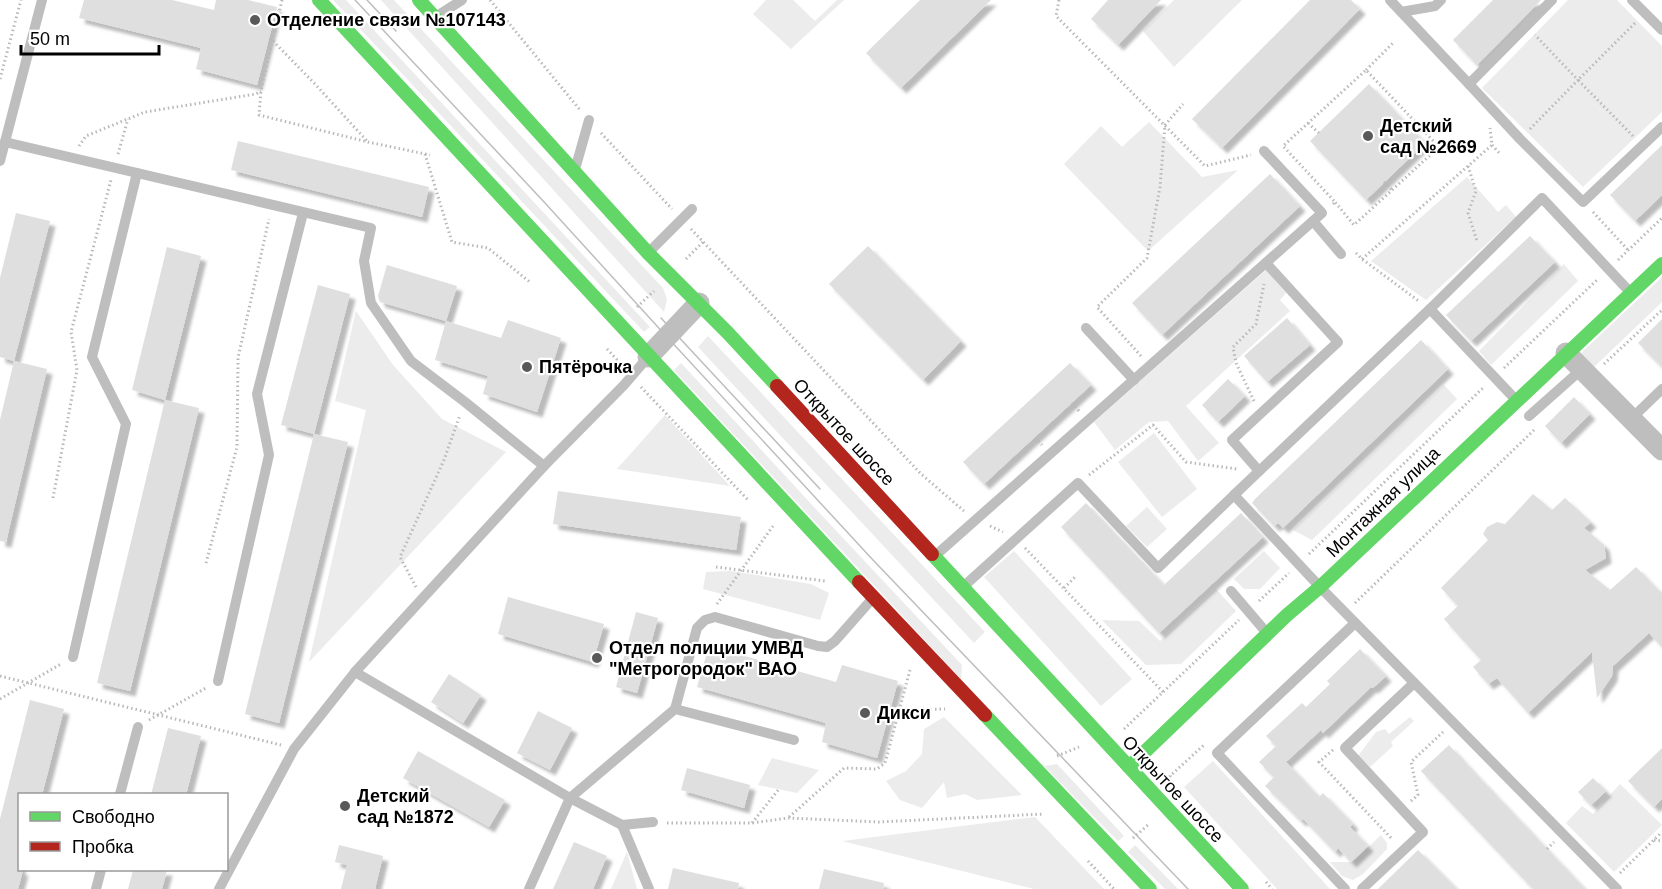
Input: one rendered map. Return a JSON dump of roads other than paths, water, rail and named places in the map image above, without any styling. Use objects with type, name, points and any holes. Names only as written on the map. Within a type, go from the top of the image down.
[{"type":"street","points":[[319,0],[873,598],[1150,889]]},
{"type":"street","name":"Открытое шоссе","points":[[418,0],[648,253],[745,351],[1242,889]]},
{"type":"street","name":"Монтажная улица","points":[[1129,767],[1662,264]]},
{"type":"street","points":[[648,357],[699,303]]},
{"type":"street","points":[[1566,353],[1662,450]]},
{"type":"lane","points":[[0,161],[42,0]]},
{"type":"lane","points":[[434,17],[462,0]]},
{"type":"lane","points":[[1390,0],[1520,139],[1583,202],[1662,127]]},
{"type":"lane","points":[[1401,12],[1435,6],[1441,0]]},
{"type":"lane","points":[[1469,84],[1552,0]]},
{"type":"lane","points":[[1632,0],[1662,30]]},
{"type":"lane","points":[[574,172],[589,120]]},
{"type":"lane","points":[[5,142],[371,228],[364,261],[371,303],[411,361],[544,466]]},
{"type":"lane","points":[[934,556],[1322,213],[1264,151]]},
{"type":"lane","points":[[73,657],[126,424],[92,357],[137,173]]},
{"type":"lane","points":[[963,587],[1078,483],[1158,568],[1430,309],[1542,198],[1631,293]]},
{"type":"lane","points":[[648,253],[692,209]]},
{"type":"lane","points":[[218,681],[269,455],[257,394],[303,213]]},
{"type":"lane","points":[[1313,221],[1341,254]]},
{"type":"lane","points":[[1259,471],[1232,440],[1338,342],[1267,264]]},
{"type":"lane","points":[[1430,309],[1516,400]]},
{"type":"lane","points":[[1086,328],[1134,380]]},
{"type":"lane","points":[[219,889],[294,749],[356,672],[544,466],[624,385],[648,357]]},
{"type":"lane","points":[[1529,416],[1586,374]]},
{"type":"lane","points":[[1631,419],[1662,389]]},
{"type":"lane","points":[[1234,495],[1345,613],[1614,885]]},
{"type":"lane","points":[[1231,591],[1268,634]]},
{"type":"lane","points":[[529,889],[570,798],[675,709],[697,628],[705,620],[715,617],[827,647],[873,598]]},
{"type":"lane","points":[[1345,889],[1217,753],[1355,623]]},
{"type":"lane","points":[[356,672],[570,798],[622,825],[653,822]]},
{"type":"lane","points":[[1362,889],[1423,832],[1345,748],[1414,683]]},
{"type":"lane","points":[[675,709],[795,740]]},
{"type":"lane","points":[[121,793],[138,727]]},
{"type":"lane","points":[[622,825],[649,889]]},
{"type":"lane","points":[[96,889],[101,871]]},
{"type":"tram line","points":[[355,0],[873,560],[1188,889]]},
{"type":"tram line","points":[[367,0],[396,31]]},
{"type":"tram line","points":[[661,318],[820,489]]},
{"type":"place","name":"Отделение связи №107143","points":[[255,20]]},
{"type":"place","name":"Детский сад №2669","points":[[1368,136]]},
{"type":"place","name":"Пятёрочка","points":[[527,367]]},
{"type":"place","name":"Отдел полиции УМВД \"Метрогородок\" ВАО","points":[[597,658]]},
{"type":"place","name":"Дикси","points":[[865,713]]},
{"type":"place","name":"Детский сад №1872","points":[[345,806]]}]
